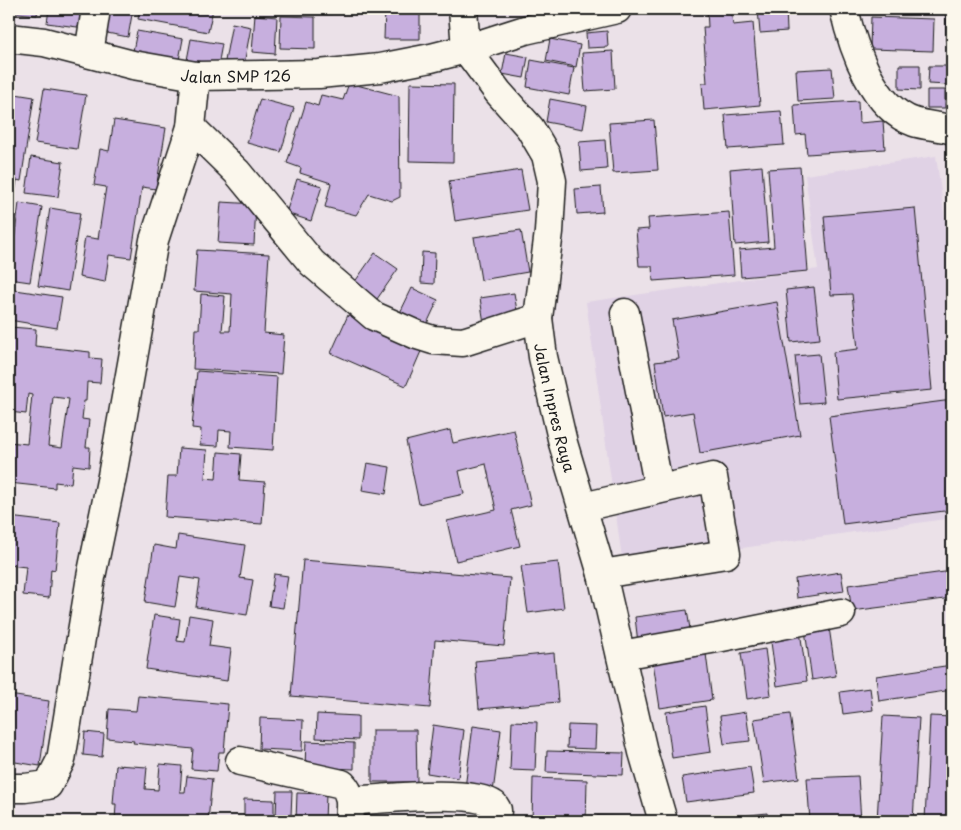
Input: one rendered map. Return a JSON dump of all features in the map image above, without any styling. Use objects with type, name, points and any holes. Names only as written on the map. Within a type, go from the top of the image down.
[{"type":"street","points":[[89,53],[96,9]]},
{"type":"street","points":[[463,9],[466,49]]},
{"type":"street","name":"Jalan SMP 126","points":[[9,38],[44,42],[158,70],[196,76],[319,74],[380,68],[466,49],[525,30],[618,9]]},
{"type":"street","points":[[844,9],[849,30],[875,91],[894,111],[914,122],[952,130]]},
{"type":"street","name":"Jalan Inpres Raya","points":[[466,49],[498,92],[530,128],[546,155],[552,182],[549,232],[538,318],[543,357],[563,443],[602,574],[644,752],[663,821]]},
{"type":"street","points":[[9,788],[48,785],[61,760],[92,577],[114,467],[154,240],[191,127],[196,76]]},
{"type":"street","points":[[191,127],[237,172],[312,263],[374,316],[416,335],[433,340],[463,342],[538,318]]},
{"type":"street","points":[[625,313],[659,489]]},
{"type":"street","points":[[582,507],[713,477],[726,554],[602,574]]},
{"type":"street","points":[[621,655],[841,613]]},
{"type":"street","points":[[240,761],[342,784],[347,789],[350,811],[439,795],[479,799],[494,805],[497,810],[496,821]]},
{"type":"shaded area","points":[[936,156],[952,270],[952,518],[623,565],[586,302],[818,269],[805,175]]},
{"type":"building","points":[[9,9],[38,9],[37,15],[9,12]]},
{"type":"building","points":[[49,9],[87,9],[85,28],[47,23]]},
{"type":"building","points":[[106,9],[133,9],[128,37],[102,32]]},
{"type":"building","points":[[140,9],[213,9],[208,32],[138,19]]},
{"type":"building","points":[[312,9],[332,9],[332,14],[312,13]]},
{"type":"building","points":[[385,9],[420,9],[420,39],[384,39]]},
{"type":"building","points":[[707,9],[731,9],[733,25],[753,23],[760,105],[704,110],[702,83],[707,83],[703,27],[708,27]]},
{"type":"building","points":[[758,9],[786,9],[787,31],[760,33]]},
{"type":"building","points":[[921,9],[921,12],[865,10]]},
{"type":"building","points":[[255,15],[277,17],[275,54],[252,52]]},
{"type":"building","points":[[946,15],[952,15],[952,41],[946,41]]},
{"type":"building","points":[[281,16],[315,17],[315,49],[280,48]]},
{"type":"building","points":[[871,17],[934,19],[933,51],[870,49]]},
{"type":"building","points":[[232,23],[251,27],[244,64],[225,61]]},
{"type":"building","points":[[137,31],[183,39],[179,60],[133,51]]},
{"type":"building","points":[[607,31],[608,47],[587,48],[586,33]]},
{"type":"building","points":[[191,39],[222,44],[218,66],[187,60]]},
{"type":"building","points":[[550,39],[580,45],[576,67],[546,61]]},
{"type":"building","points":[[613,51],[615,89],[585,91],[582,53]]},
{"type":"building","points":[[506,53],[528,57],[524,78],[502,74]]},
{"type":"building","points":[[531,60],[574,68],[569,95],[527,87]]},
{"type":"building","points":[[899,65],[920,65],[920,90],[899,89]]},
{"type":"building","points":[[929,66],[948,66],[948,85],[928,84]]},
{"type":"building","points":[[832,68],[835,99],[798,101],[796,70]]},
{"type":"building","points":[[349,83],[399,96],[400,197],[392,201],[369,194],[356,215],[325,207],[331,183],[300,173],[301,168],[287,163],[306,102],[318,106],[321,95],[343,100]]},
{"type":"building","points":[[410,83],[454,84],[453,162],[409,161]]},
{"type":"building","points":[[44,89],[86,95],[77,149],[35,143]]},
{"type":"building","points":[[927,90],[945,90],[945,108],[927,108]]},
{"type":"building","points":[[9,93],[34,97],[21,181],[17,180],[12,211],[9,211]]},
{"type":"building","points":[[260,99],[294,108],[281,152],[247,143]]},
{"type":"building","points":[[550,99],[587,106],[583,129],[546,122]]},
{"type":"building","points":[[858,101],[859,123],[883,121],[885,149],[807,154],[805,134],[796,135],[794,105]]},
{"type":"building","points":[[781,111],[784,145],[728,149],[725,115]]},
{"type":"building","points":[[114,120],[166,128],[156,189],[142,187],[131,258],[109,255],[105,282],[79,277],[85,237],[98,239],[106,187],[94,185],[100,149],[109,151]]},
{"type":"building","points":[[654,120],[658,170],[613,173],[609,123]]},
{"type":"building","points":[[605,140],[607,169],[581,171],[579,142]]},
{"type":"building","points":[[31,157],[63,162],[58,197],[26,193]]},
{"type":"building","points":[[762,166],[768,242],[735,245],[730,169]]},
{"type":"building","points":[[800,167],[808,271],[741,277],[739,250],[774,247],[768,169]]},
{"type":"building","points":[[521,170],[528,210],[455,221],[449,181]]},
{"type":"building","points":[[297,179],[322,186],[311,221],[286,213]]},
{"type":"building","points":[[601,187],[603,212],[577,214],[575,189]]},
{"type":"building","points":[[221,202],[256,204],[254,245],[218,243]]},
{"type":"building","points":[[19,203],[42,207],[30,282],[9,279]]},
{"type":"building","points":[[50,208],[80,213],[68,291],[38,286]]},
{"type":"building","points":[[915,208],[932,390],[837,399],[833,352],[858,349],[852,294],[831,295],[824,216]]},
{"type":"building","points":[[729,212],[734,275],[653,281],[652,266],[639,266],[636,230],[649,229],[648,218]]},
{"type":"building","points":[[521,230],[528,272],[481,280],[474,237]]},
{"type":"building","points":[[197,250],[269,254],[264,333],[284,335],[281,374],[193,369],[195,329],[199,329],[201,294],[225,296],[222,331],[230,331],[232,294],[194,291]]},
{"type":"building","points":[[422,252],[435,253],[434,284],[421,283]]},
{"type":"building","points":[[375,253],[398,269],[377,299],[354,283]]},
{"type":"building","points":[[814,287],[820,339],[791,342],[786,290]]},
{"type":"building","points":[[412,288],[438,300],[423,332],[397,319]]},
{"type":"building","points":[[9,289],[62,297],[57,328],[9,320]]},
{"type":"building","points":[[514,293],[518,317],[484,323],[480,298]]},
{"type":"building","points":[[777,302],[800,435],[700,453],[693,412],[663,417],[655,362],[679,359],[672,320]]},
{"type":"building","points":[[348,315],[422,349],[406,386],[331,353]]},
{"type":"building","points":[[10,327],[36,329],[35,346],[90,352],[90,358],[102,359],[100,383],[87,382],[86,401],[84,401],[82,419],[89,420],[86,447],[90,447],[89,467],[73,465],[71,484],[55,482],[55,488],[9,483],[9,442],[27,444],[32,395],[28,394],[26,414],[10,412],[12,393],[9,393]],"holes":[[[53,397],[69,399],[62,448],[48,446]]]},
{"type":"building","points":[[819,354],[824,402],[800,404],[795,356]]},
{"type":"building","points":[[197,371],[277,377],[273,450],[230,447],[231,431],[219,430],[218,446],[200,445],[201,429],[192,428]]},
{"type":"building","points":[[952,400],[952,510],[843,524],[829,416]]},
{"type":"building","points":[[450,430],[453,443],[514,430],[531,505],[511,510],[520,546],[456,561],[447,521],[496,510],[486,464],[459,471],[464,494],[419,504],[406,441]]},
{"type":"building","points":[[179,448],[207,450],[205,478],[216,479],[218,452],[241,454],[239,480],[265,482],[262,524],[165,517],[168,476],[177,476]]},
{"type":"building","points":[[367,463],[390,467],[386,494],[362,490]]},
{"type":"building","points":[[9,517],[60,523],[55,570],[51,569],[49,598],[23,595],[26,567],[9,565]]},
{"type":"building","points":[[178,535],[245,545],[240,578],[253,580],[247,615],[196,607],[200,580],[180,577],[175,607],[145,602],[154,545],[176,549]]},
{"type":"building","points":[[303,560],[510,578],[504,646],[435,640],[430,708],[291,696]]},
{"type":"building","points":[[558,562],[564,608],[528,613],[521,566]]},
{"type":"building","points":[[952,571],[952,598],[852,611],[848,585]]},
{"type":"building","points":[[841,572],[844,591],[797,598],[795,579]]},
{"type":"building","points":[[274,574],[288,576],[283,608],[269,606]]},
{"type":"building","points":[[687,610],[691,635],[638,643],[635,617]]},
{"type":"building","points":[[154,615],[180,619],[177,641],[185,642],[189,615],[213,619],[209,646],[231,649],[227,681],[146,669]]},
{"type":"building","points":[[829,627],[836,676],[812,680],[805,630]]},
{"type":"building","points":[[800,631],[807,681],[777,686],[770,635]]},
{"type":"building","points":[[765,649],[771,695],[747,699],[741,653]]},
{"type":"building","points":[[554,653],[558,702],[479,709],[475,661]]},
{"type":"building","points":[[706,654],[712,700],[660,708],[653,662]]},
{"type":"building","points":[[952,665],[952,690],[879,701],[876,676]]},
{"type":"building","points":[[870,688],[873,710],[843,714],[840,692]]},
{"type":"building","points":[[9,695],[49,701],[40,766],[9,761]]},
{"type":"building","points":[[138,696],[228,704],[224,752],[219,752],[217,771],[191,769],[193,749],[133,743],[134,741],[107,738],[109,709],[136,711]]},
{"type":"building","points":[[705,706],[711,752],[672,758],[666,712]]},
{"type":"building","points":[[746,712],[750,741],[724,744],[720,716]]},
{"type":"building","points":[[317,714],[358,716],[358,740],[316,738]]},
{"type":"building","points":[[790,714],[799,778],[764,783],[754,719]]},
{"type":"building","points":[[883,716],[919,718],[913,821],[877,821]]},
{"type":"building","points":[[930,716],[952,717],[952,821],[925,821]]},
{"type":"building","points":[[260,718],[303,720],[302,751],[259,749]]},
{"type":"building","points":[[512,721],[537,722],[535,771],[510,770]]},
{"type":"building","points":[[433,725],[464,730],[458,778],[427,773]]},
{"type":"building","points":[[568,725],[596,726],[595,749],[567,748]]},
{"type":"building","points":[[473,726],[501,730],[492,800],[464,796]]},
{"type":"building","points":[[372,730],[416,730],[417,782],[372,782]]},
{"type":"building","points":[[85,732],[104,734],[102,757],[83,755]]},
{"type":"building","points":[[306,741],[354,743],[354,769],[305,767]]},
{"type":"building","points":[[547,751],[624,753],[623,775],[546,772]]},
{"type":"building","points":[[160,764],[182,766],[180,792],[185,792],[187,776],[212,779],[208,821],[115,821],[116,804],[113,804],[116,765],[147,767],[145,789],[158,790]]},
{"type":"building","points":[[750,767],[754,793],[686,802],[682,777]]},
{"type":"building","points":[[858,776],[861,821],[810,821],[807,778]]},
{"type":"building","points":[[533,778],[587,780],[586,821],[532,821]]},
{"type":"building","points":[[277,791],[292,791],[291,816],[276,816]]},
{"type":"building","points":[[297,793],[326,794],[325,821],[296,821]]},
{"type":"building","points":[[244,799],[274,800],[274,821],[244,821]]},
{"type":"building","points":[[767,813],[768,821],[718,821],[718,819]]},
{"type":"building","points":[[9,814],[35,818],[35,821],[9,821]]},
{"type":"building","points":[[357,815],[403,818],[403,821],[356,821]]},
{"type":"building","points":[[597,816],[632,817],[632,821],[596,821]]}]
